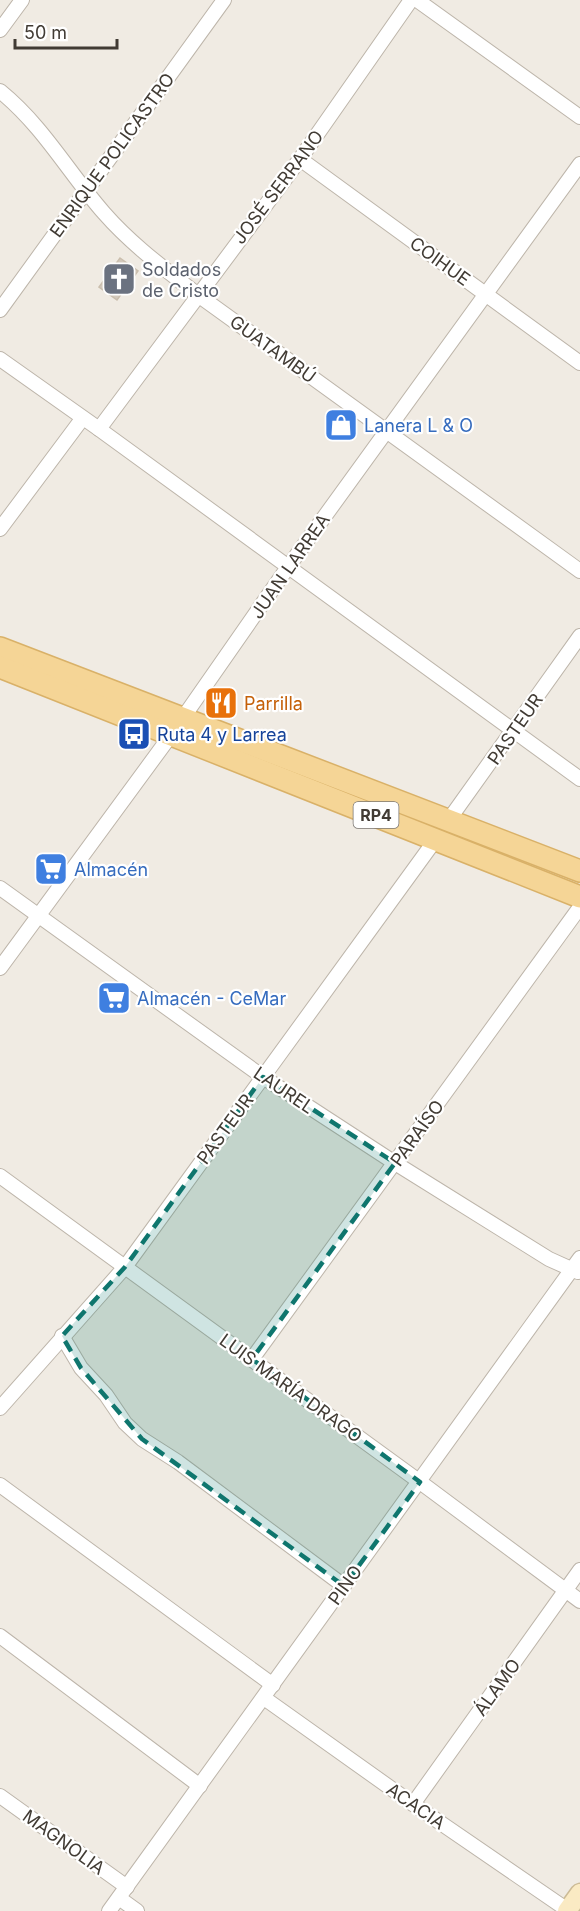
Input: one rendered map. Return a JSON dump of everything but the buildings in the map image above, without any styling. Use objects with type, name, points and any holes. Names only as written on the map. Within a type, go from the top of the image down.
[{"type":"main road","name":"RP4","points":[[0,648],[436,839],[580,897]]},
{"type":"main road","name":"RP4","points":[[0,667],[448,821],[580,871]]},
{"type":"street","points":[[0,30],[22,0]]},
{"type":"street","name":"ENRIQUE POLICASTRO","points":[[0,310],[224,0]]},
{"type":"street","name":"JOSÉ SERRANO","points":[[99,429],[300,159],[411,0]]},
{"type":"street","points":[[417,0],[580,117]]},
{"type":"street","name":"GUATAMBÚ","points":[[0,91],[29,118],[105,214],[141,251],[198,295],[580,571]]},
{"type":"street","name":"COIHUE","points":[[300,159],[580,363]]},
{"type":"street","name":"JUAN LARREA","points":[[0,968],[177,726],[288,567],[580,164]]},
{"type":"street","points":[[0,359],[580,779]]},
{"type":"street","points":[[0,529],[82,419]]},
{"type":"street","name":"PASTEUR","points":[[448,821],[580,636]]},
{"type":"street","name":"PASTEUR","points":[[0,1408],[125,1267],[436,839]]},
{"type":"street","name":"LAUREL","points":[[0,888],[263,1077],[549,1259],[578,1267]]},
{"type":"street","name":"PARAÍSO","points":[[252,1359],[580,907]]},
{"type":"street","name":"LUIS MARÍA DRAGO","points":[[0,1176],[580,1601]]},
{"type":"street","name":"PINO","points":[[109,1911],[578,1267]]},
{"type":"street","points":[[63,1336],[81,1368],[106,1395],[125,1423],[142,1439],[178,1462],[344,1586]]},
{"type":"street","points":[[0,1485],[273,1685]]},
{"type":"street","name":"ÁLAMO","points":[[413,1804],[580,1570]]},
{"type":"street","points":[[0,1636],[200,1786]]},
{"type":"street","name":"ACACIA","points":[[264,1698],[568,1911]]},
{"type":"street","name":"MAGNOLIA","points":[[0,1796],[123,1893],[137,1911]]},
{"type":"street","points":[[568,1911],[580,1893]]},
{"type":"highlighted area","points":[[263,1077],[395,1163],[252,1359],[420,1482],[344,1586],[142,1439],[81,1368],[62,1336],[125,1267]]},
{"type":"place","name":"Soldados de Cristo","points":[[119,279]]},
{"type":"place","name":"Lanera L & O","points":[[341,425]]},
{"type":"place","name":"Parrilla","points":[[221,703]]},
{"type":"place","name":"Ruta 4 y Larrea","points":[[134,734]]},
{"type":"place","name":"Almacén","points":[[51,869]]},
{"type":"place","name":"Almacén - CeMar","points":[[114,998]]}]
